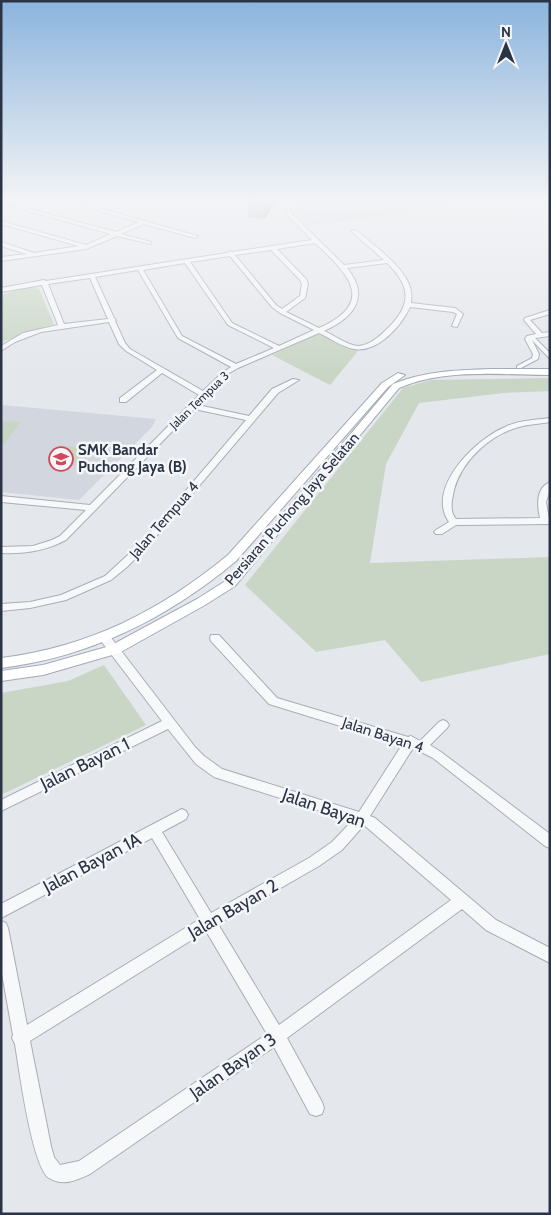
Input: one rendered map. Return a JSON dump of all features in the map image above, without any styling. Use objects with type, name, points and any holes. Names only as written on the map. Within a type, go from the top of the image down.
[{"type":"main road","name":"Persiaran Puchong Jaya Selatan","points":[[1,663],[43,657],[105,638],[209,579],[232,558],[392,380],[412,371],[550,366]]},
{"type":"main road","name":"Persiaran Puchong Jaya Selatan","points":[[1,676],[43,670],[114,650],[200,602],[230,582],[396,386],[405,381],[430,375],[550,372]]},
{"type":"street","points":[[1,259],[21,257]]},
{"type":"street","points":[[1,290],[210,257]]},
{"type":"street","points":[[233,257],[268,300],[282,312],[352,347],[365,347],[396,326],[409,305],[407,283],[397,269],[383,257]]},
{"type":"street","points":[[281,257],[303,279],[305,284],[303,297],[282,312]]},
{"type":"street","name":"Jalan Tempua 3","points":[[1,550],[24,551],[46,546],[73,530],[92,508],[193,406],[236,366],[318,331],[343,316],[355,302],[358,290],[356,283],[345,267],[334,257]]},
{"type":"street","points":[[186,261],[230,324],[279,348]]},
{"type":"street","points":[[345,267],[388,261]]},
{"type":"street","points":[[140,269],[180,337],[236,366]]},
{"type":"street","points":[[92,276],[122,344],[128,350],[204,395]]},
{"type":"street","points":[[44,282],[62,327]]},
{"type":"street","points":[[409,305],[455,310],[460,314],[455,326]]},
{"type":"street","points":[[550,312],[528,318],[550,357]]},
{"type":"street","points":[[1,349],[11,341],[28,334],[113,320]]},
{"type":"street","points":[[519,368],[535,359],[536,354],[528,339],[550,334]]},
{"type":"street","points":[[123,400],[161,370]]},
{"type":"street","name":"Jalan Tempua 4","points":[[1,608],[30,605],[63,598],[108,578],[145,544],[275,391],[294,380]]},
{"type":"street","points":[[193,406],[251,419]]},
{"type":"street","points":[[454,522],[447,512],[447,502],[450,483],[461,464],[492,437],[508,428],[550,420]]},
{"type":"street","points":[[439,532],[454,522],[547,521],[540,502],[543,491],[550,484]]},
{"type":"street","points":[[1,499],[92,508]]},
{"type":"street","name":"Jalan Bayan","points":[[105,638],[200,760],[218,772],[362,818],[380,829],[491,926],[550,956]]},
{"type":"street","name":"Jalan Bayan 4","points":[[215,638],[273,701],[416,744],[437,755],[550,842]]},
{"type":"street","name":"Jalan Bayan 1","points":[[1,806],[169,722]]},
{"type":"street","name":"Jalan Bayan 2","points":[[20,1038],[208,922],[314,862],[337,846],[362,818],[416,744],[443,725]]},
{"type":"street","name":"Jalan Bayan 1A","points":[[1,911],[182,815]]},
{"type":"street","points":[[154,830],[277,1036],[316,1108]]},
{"type":"street","name":"Jalan Bayan 3","points":[[20,1038],[47,1166],[57,1173],[69,1174],[84,1168],[277,1036],[463,900]]},
{"type":"street","points":[[1,928],[20,1038]]},
{"type":"shaded area","name":"SMK Bandar Puchong Jaya (B)","points":[[1,405],[156,419],[152,427],[79,500],[1,492]]},
{"type":"green space","points":[[28,287],[39,289],[54,324],[1,342],[1,295]]},
{"type":"green space","points":[[318,334],[358,351],[330,385],[272,355]]},
{"type":"green space","points":[[550,378],[550,391],[504,393],[419,403],[386,464],[370,563],[550,557],[550,654],[421,682],[385,640],[316,652],[245,585],[403,388],[431,380]]},
{"type":"green space","points":[[1,421],[21,422],[1,448]]},
{"type":"green space","points":[[58,445],[93,449],[83,466],[47,462]]},
{"type":"green space","points":[[104,665],[146,725],[1,795],[1,693],[68,681]]},
{"type":"place","name":"SMK Bandar Puchong Jaya (B)","points":[[61,459]]}]
